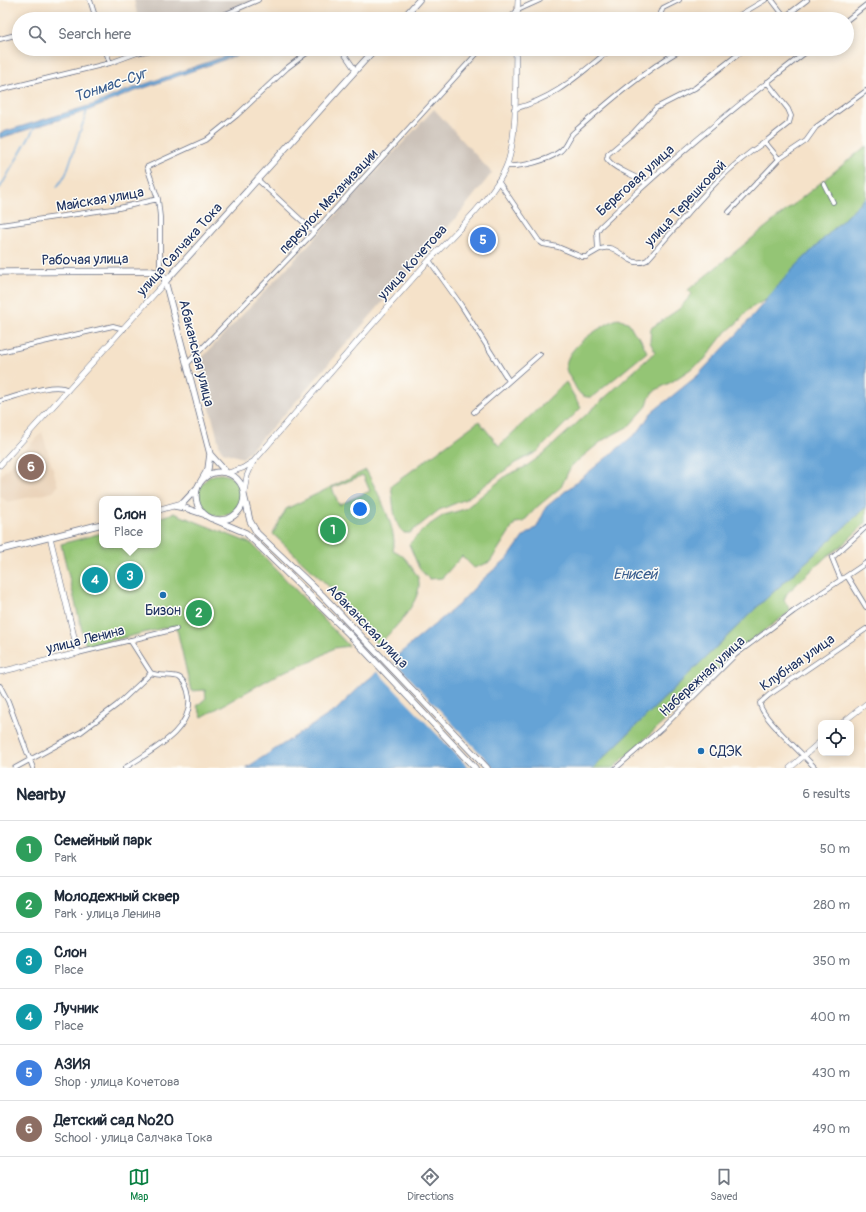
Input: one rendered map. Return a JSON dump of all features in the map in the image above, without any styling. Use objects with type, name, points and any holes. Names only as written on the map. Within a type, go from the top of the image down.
[{"type":"main road","points":[[408,12],[419,0]]},
{"type":"main road","name":"улица Салчака Тока","points":[[166,281],[369,56]]},
{"type":"main road","name":"Рабочая улица","points":[[0,272],[151,271],[160,273]]},
{"type":"main road","points":[[160,273],[166,281]]},
{"type":"main road","name":"Абаканская улица","points":[[166,281],[210,454],[208,469],[200,482]]},
{"type":"main road","name":"Абаканская улица","points":[[210,454],[227,473]]},
{"type":"main road","points":[[161,509],[174,506],[189,498],[200,482],[212,473],[227,473],[240,481],[244,494],[242,507],[234,516],[222,520],[174,506]]},
{"type":"main road","points":[[200,482],[196,491],[197,503],[204,514],[212,518]]},
{"type":"main road","name":"Абаканская улица","points":[[244,494],[250,521],[257,533],[358,633],[488,768]]},
{"type":"main road","name":"Абаканская улица","points":[[212,518],[246,533],[353,638],[476,768]]},
{"type":"main road","points":[[0,550],[99,525]]},
{"type":"street","points":[[90,0],[94,12]]},
{"type":"street","points":[[230,12],[258,0]]},
{"type":"street","points":[[518,0],[518,10],[540,0]]},
{"type":"street","points":[[662,12],[664,8],[679,0]]},
{"type":"street","points":[[745,12],[765,0]]},
{"type":"street","points":[[772,0],[779,12]]},
{"type":"street","points":[[791,12],[807,0]]},
{"type":"street","points":[[854,14],[866,5]]},
{"type":"street","points":[[0,39],[12,36]]},
{"type":"street","points":[[108,56],[110,63]]},
{"type":"street","points":[[0,90],[110,63],[132,56]]},
{"type":"street","name":"Майская улица","points":[[0,225],[112,210],[158,199],[147,167],[206,140],[237,115],[287,68],[303,56]]},
{"type":"street","points":[[347,56],[356,70]]},
{"type":"street","name":"переулок Механизации","points":[[187,364],[314,232],[475,56]]},
{"type":"street","name":"улица Кочетова","points":[[227,473],[243,468],[253,461],[481,203],[498,181],[507,166],[512,142],[516,56]]},
{"type":"street","points":[[514,109],[544,99],[576,78],[603,56]]},
{"type":"street","points":[[507,166],[518,166],[552,157],[561,151],[569,137],[669,56]]},
{"type":"street","points":[[645,183],[637,177],[612,164],[607,159],[608,154],[633,133],[656,108],[695,88],[736,56]]},
{"type":"street","name":"Береговая улица","points":[[598,250],[597,232],[600,226],[645,183],[767,82],[801,56]]},
{"type":"street","name":"улица Терешковой","points":[[598,250],[608,247],[638,263],[647,260],[724,175],[746,154],[765,142],[789,123],[792,116],[767,82]]},
{"type":"street","points":[[729,212],[779,159],[806,141],[816,127],[866,91]]},
{"type":"street","points":[[765,142],[779,159]]},
{"type":"street","points":[[258,180],[314,232]]},
{"type":"street","points":[[498,181],[526,223],[543,244],[558,247],[582,257],[591,255],[598,250]]},
{"type":"street","points":[[824,184],[833,202]]},
{"type":"street","points":[[158,199],[160,217],[160,273]]},
{"type":"street","points":[[430,260],[461,305],[509,381]]},
{"type":"street","name":"улица Салчака Тока","points":[[0,465],[166,281]]},
{"type":"street","points":[[0,352],[113,326],[124,328]]},
{"type":"street","points":[[474,412],[540,354]]},
{"type":"street","points":[[0,401],[50,388],[63,387],[68,390]]},
{"type":"street","name":"улица Кочетова","points":[[244,494],[247,476],[253,461]]},
{"type":"street","points":[[841,580],[832,558],[866,527]]},
{"type":"street","points":[[50,537],[78,653]]},
{"type":"street","name":"Набережная улица","points":[[616,768],[662,729],[735,656],[794,612],[866,564]]},
{"type":"street","points":[[847,576],[866,607]]},
{"type":"street","name":"улица Ленина","points":[[0,672],[176,629]]},
{"type":"street","name":"Клубная улица","points":[[803,756],[772,723],[760,708],[760,703],[774,691],[866,629]]},
{"type":"street","points":[[125,768],[171,736],[183,724],[187,716],[189,702],[184,683],[175,675],[163,677],[151,673],[130,640]]},
{"type":"street","points":[[15,768],[81,732],[117,704],[151,673]]},
{"type":"street","points":[[0,686],[8,701],[33,768]]},
{"type":"street","points":[[846,720],[866,704]]},
{"type":"street","points":[[790,768],[818,744]]},
{"type":"street","points":[[803,756],[815,768]]},
{"type":"shaded area","points":[[134,0],[255,0],[226,12],[137,12]]},
{"type":"shaded area","points":[[434,109],[492,173],[455,219],[292,406],[243,458],[223,452],[220,448],[198,362]]},
{"type":"shaded area","points":[[42,432],[58,486],[53,492],[8,502],[0,496],[0,476]]},
{"type":"green space","points":[[866,146],[866,197],[789,273],[769,298],[749,309],[739,321],[723,335],[704,360],[673,381],[656,390],[649,398],[647,406],[629,426],[603,440],[571,466],[561,487],[537,507],[523,522],[515,523],[490,562],[474,568],[462,556],[442,578],[429,579],[419,568],[409,544],[426,527],[444,515],[465,509],[507,475],[525,467],[542,455],[655,352],[650,342],[651,328],[679,309],[692,294],[688,290]]},
{"type":"green space","points":[[619,318],[629,323],[634,332],[640,338],[647,352],[592,397],[583,396],[577,390],[568,374],[566,367],[568,359],[578,344],[595,331]]},
{"type":"green space","points":[[566,382],[581,408],[537,452],[515,463],[466,499],[439,510],[410,533],[404,533],[400,529],[395,518],[391,486],[479,421],[499,446]]},
{"type":"green space","points":[[366,470],[385,509],[393,532],[393,550],[408,561],[419,582],[418,590],[411,607],[398,624],[378,645],[334,600],[338,595],[273,534],[286,509]],"holes":[[[363,475],[370,491],[339,505],[332,488]]]},
{"type":"green space","points":[[220,474],[235,480],[241,495],[235,510],[220,516],[205,510],[199,495],[205,480]]},
{"type":"green space","points":[[866,507],[866,523],[787,593],[784,600],[791,611],[735,652],[678,709],[613,768],[593,768],[756,608]]},
{"type":"green space","points":[[174,513],[252,544],[349,646],[334,648],[313,661],[280,673],[202,717],[197,706],[206,698],[205,690],[191,691],[176,625],[86,647],[61,544],[99,534],[99,548],[161,548],[161,517]]},
{"type":"water","name":"Тонмас-Суг","points":[[226,56],[234,56],[130,93],[87,111],[0,138],[0,133],[95,104],[122,92]]},
{"type":"water","name":"Енисей","points":[[866,197],[866,507],[756,608],[593,768],[246,768],[336,710],[364,683],[457,606],[483,579],[509,557],[523,537],[537,527],[546,507],[639,431],[651,413],[697,376],[739,332],[789,273]]},
{"type":"pier","points":[[391,658],[494,768],[469,768],[376,670]]},
{"type":"waterway","points":[[57,187],[66,174],[87,111]]},
{"type":"waterway","points":[[0,188],[35,127]]},
{"type":"place","name":"АЗИЯ","points":[[483,240]]},
{"type":"place","name":"Детский сад №20","points":[[31,467]]},
{"type":"place","name":"Семейный парк","points":[[333,530]]},
{"type":"place","name":"Слон","points":[[130,576]]},
{"type":"place","name":"Лучник","points":[[95,580]]},
{"type":"place","name":"Бизон","points":[[163,595]]},
{"type":"place","name":"Молодежный сквер","points":[[199,613]]},
{"type":"place","name":"СДЭК","points":[[701,751]]}]
